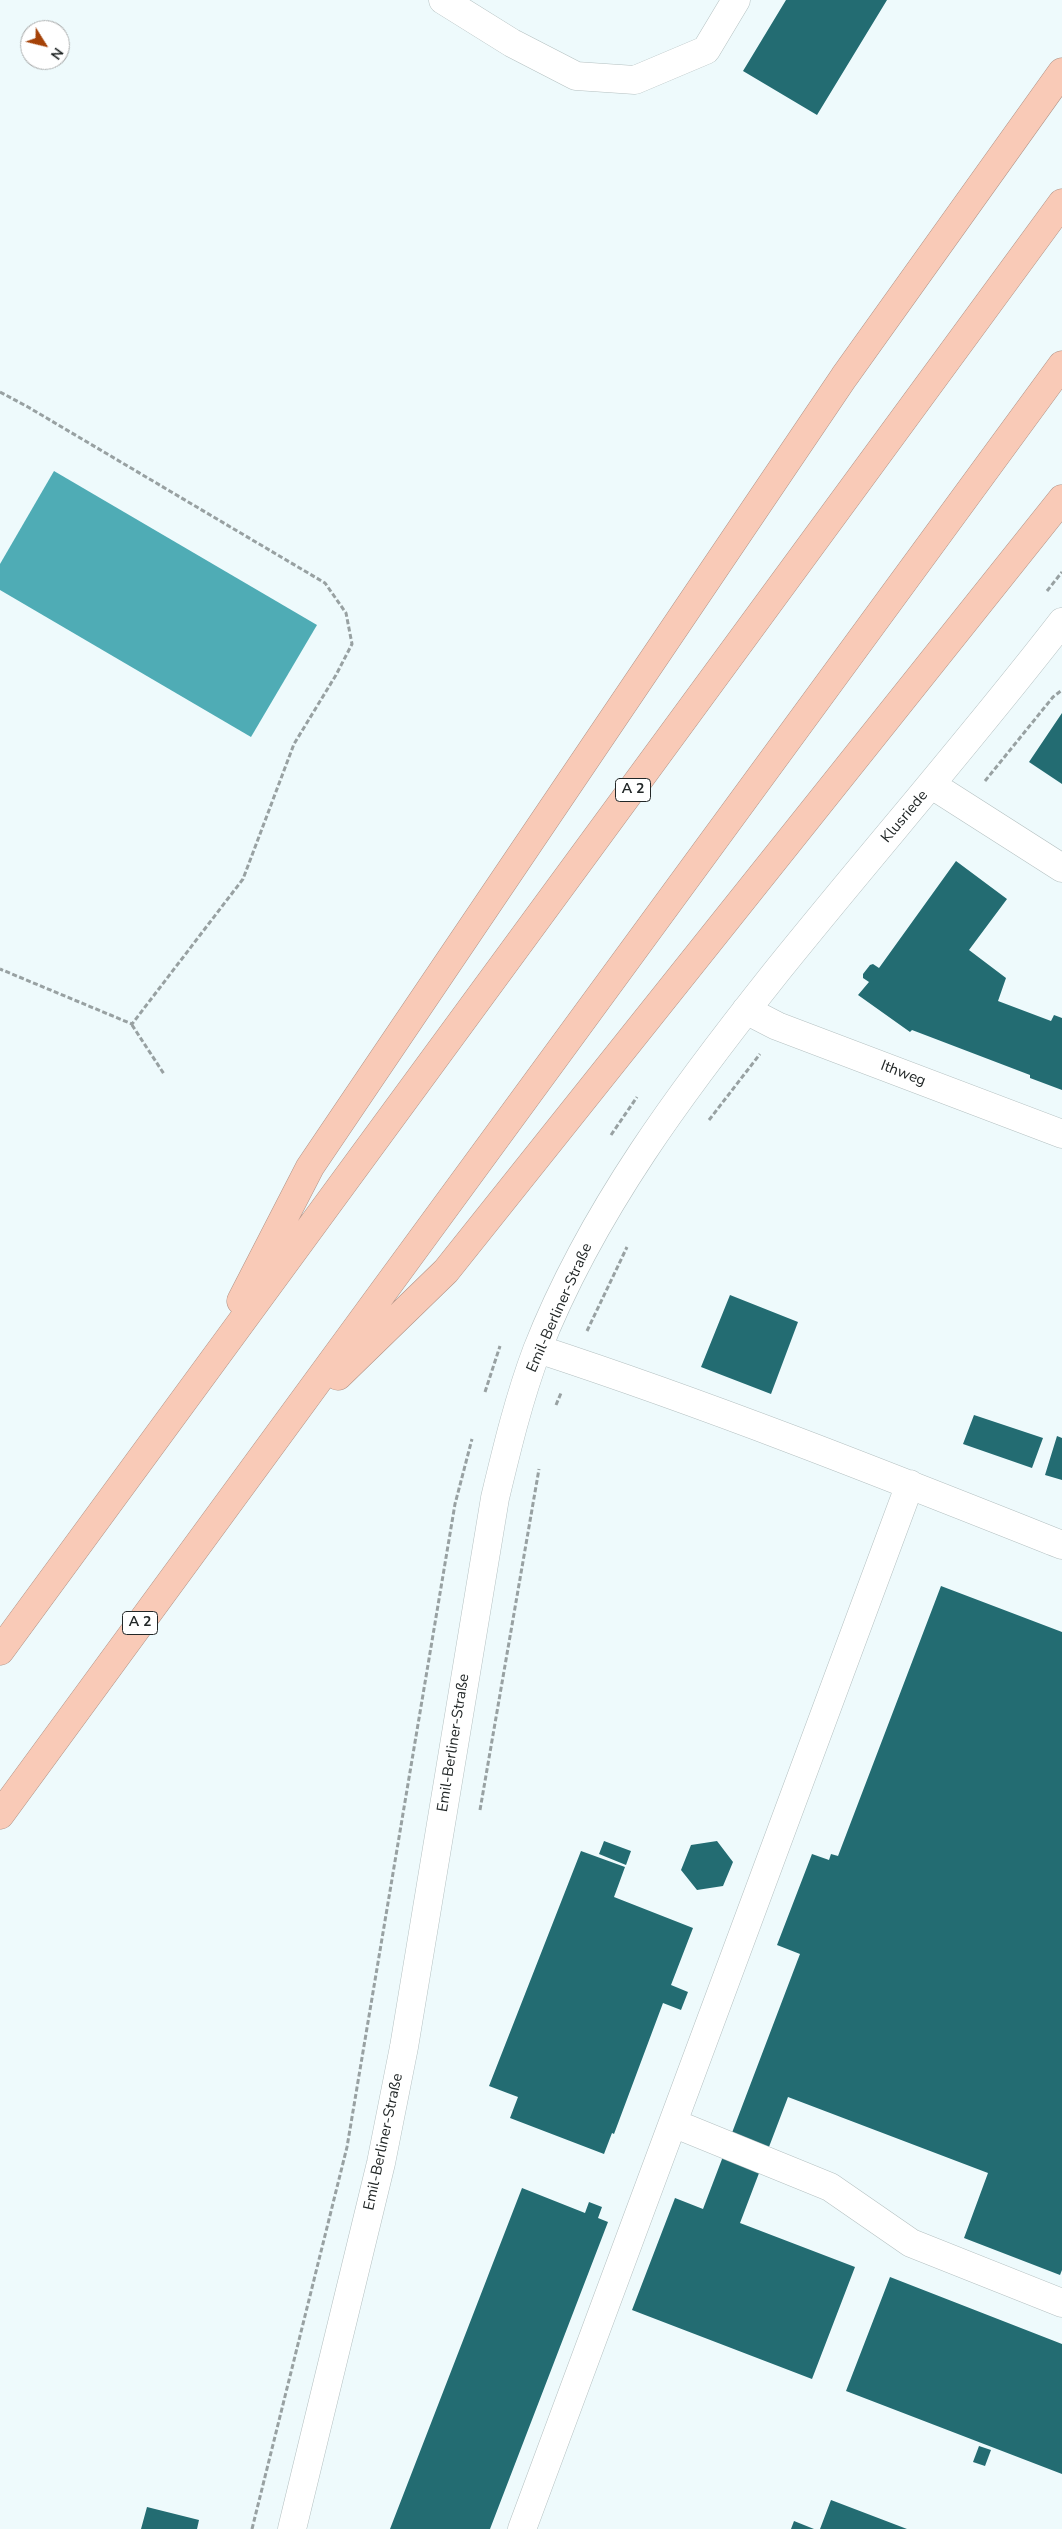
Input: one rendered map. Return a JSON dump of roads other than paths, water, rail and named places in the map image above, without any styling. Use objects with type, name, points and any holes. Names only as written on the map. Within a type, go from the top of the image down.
[{"type":"highway","points":[[203,1376],[310,1167],[844,377],[1062,72]]},
{"type":"highway","name":"A 2","points":[[0,1651],[1062,203]]},
{"type":"highway","name":"A 2","points":[[0,1815],[1062,365]]},
{"type":"highway","points":[[281,1432],[446,1271],[1062,499]]},
{"type":"street","points":[[443,0],[512,43],[576,76],[635,80],[706,50],[736,0]]},
{"type":"street","name":"Klusriede","points":[[746,1010],[822,915],[932,785],[1062,622]]},
{"type":"street","points":[[932,785],[1062,868]]},
{"type":"street","name":"Ithweg","points":[[746,1010],[777,1026],[1062,1134]]},
{"type":"street","name":"Emil-Berliner-Straße","points":[[292,2529],[381,2163],[404,2047],[495,1498],[513,1422],[538,1349],[575,1267],[626,1177],[664,1118],[746,1010]]},
{"type":"street","points":[[538,1349],[690,1400],[910,1484],[1062,1545]]},
{"type":"street","points":[[522,2529],[910,1484]]},
{"type":"street","points":[[673,2123],[830,2187],[911,2243],[1062,2303]]},
{"type":"water","points":[[54,471],[317,625],[251,737],[0,590],[0,564]]}]
